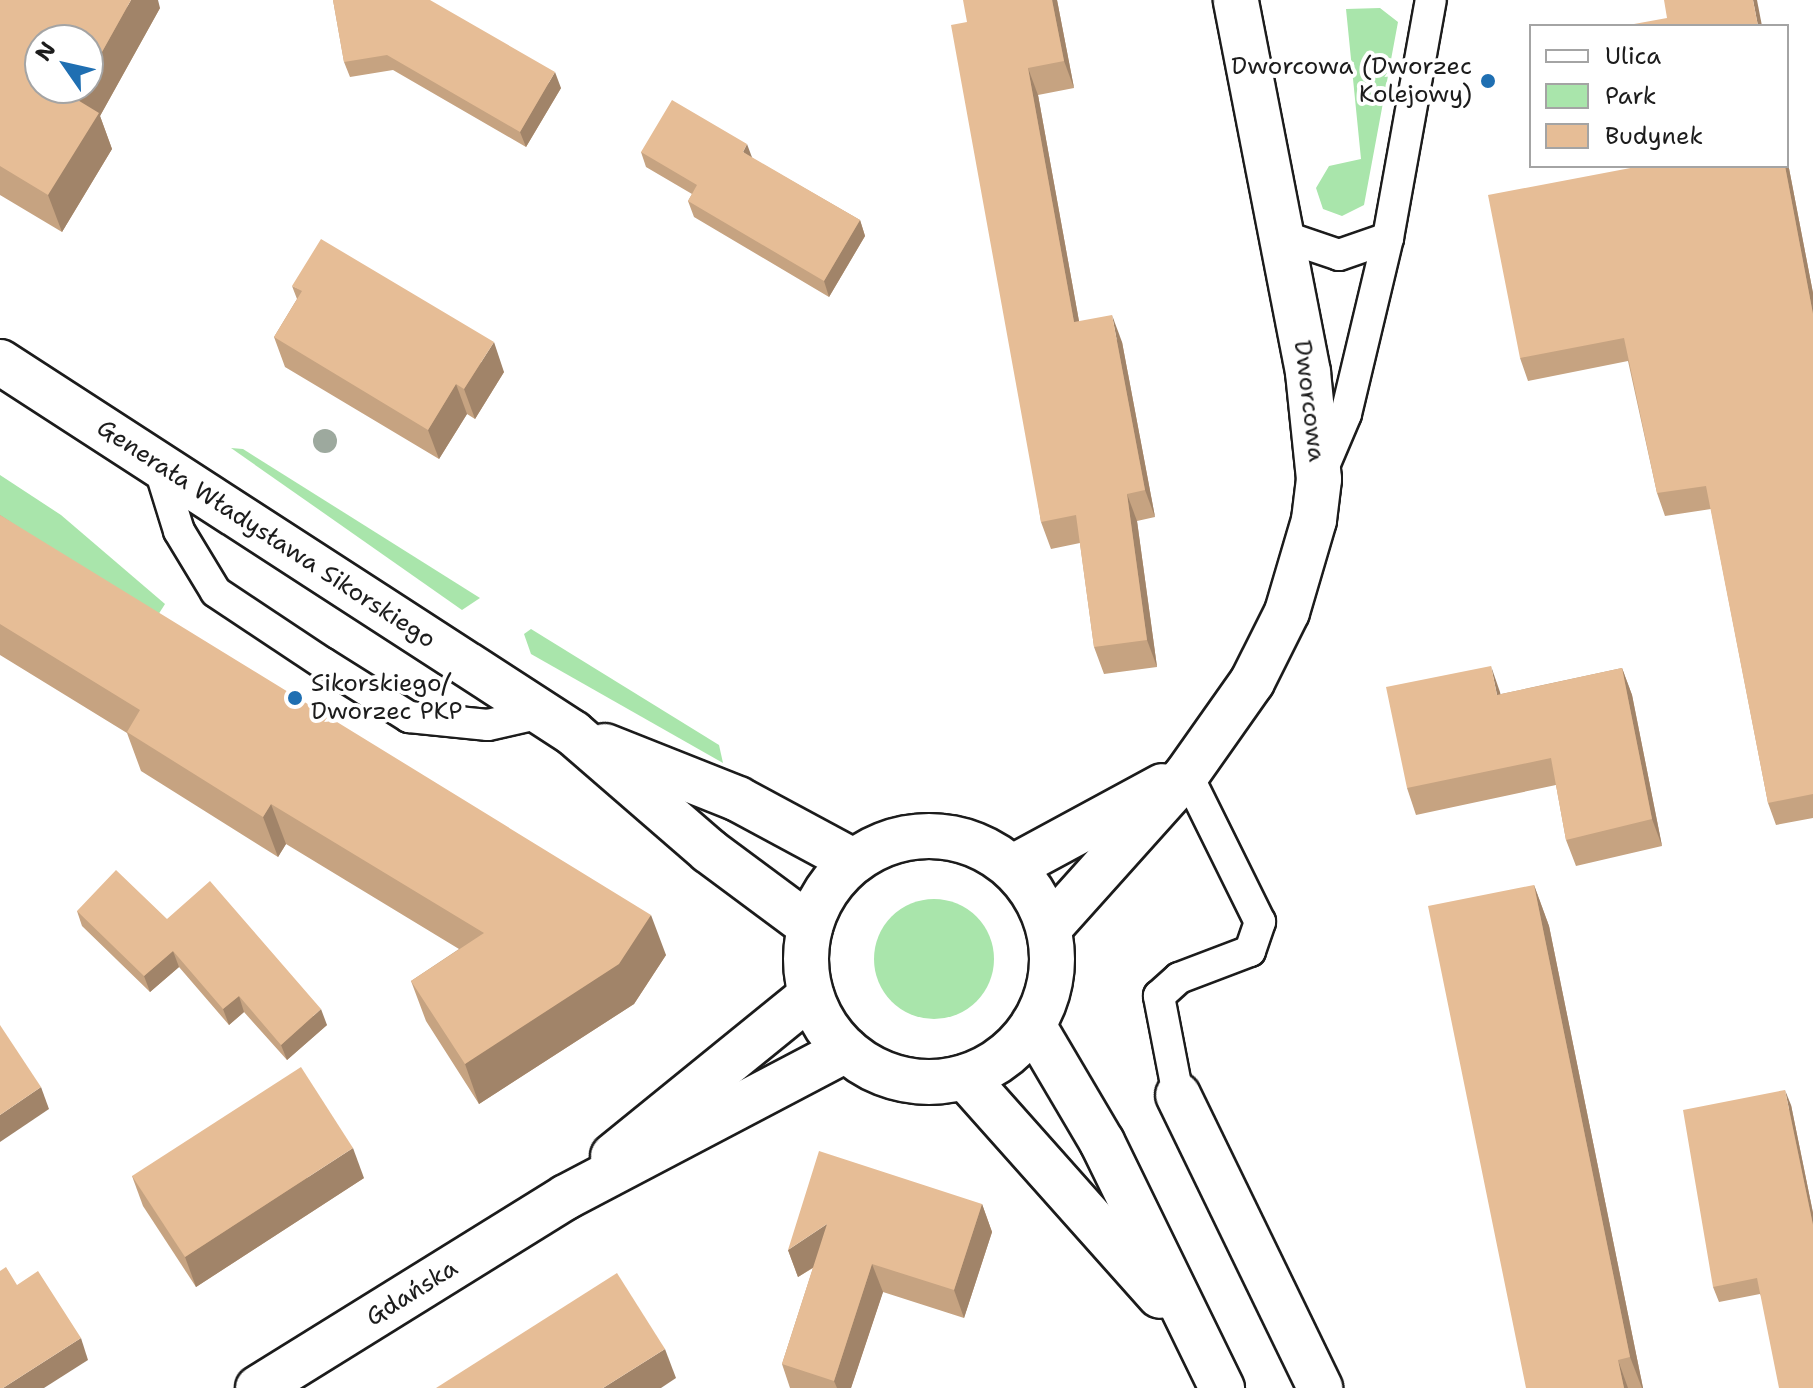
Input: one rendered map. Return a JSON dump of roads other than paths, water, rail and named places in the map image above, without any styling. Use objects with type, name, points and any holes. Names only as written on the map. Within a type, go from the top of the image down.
[{"type":"street","name":"Dworcowa","points":[[1049,928],[1187,774],[1252,682],[1287,612],[1319,479],[1283,236],[1236,0]]},
{"type":"street","name":"Generała Władysława Sikorskiego","points":[[0,362],[557,723],[709,851],[810,926]]},
{"type":"street","name":"Generała Władysława Sikorskiego","points":[[557,723],[738,799],[853,861]]},
{"type":"street","name":"Dworcowa","points":[[1013,867],[1187,774]]},
{"type":"street","points":[[934,835],[976,844],[1013,867],[1049,928],[1053,962],[1033,1025],[1004,1057],[965,1077],[902,1079],[846,1050],[811,995],[810,926],[826,890],[853,861],[891,841],[934,835]]},
{"type":"street","name":"Gdańska","points":[[566,1197],[732,1053],[811,995]]},
{"type":"street","points":[[1033,1025],[1102,1142],[1222,1388]]},
{"type":"street","name":"Gdańska","points":[[258,1388],[566,1197],[846,1050]]},
{"type":"street","points":[[965,1077],[1194,1334]]},
{"type":"street","points":[[1178,1095],[1320,1388]]},
{"type":"lane","points":[[1319,479],[1346,414],[1388,238],[1431,0]]},
{"type":"lane","points":[[1283,236],[1339,255],[1388,238]]},
{"type":"lane","points":[[158,463],[179,531],[216,592],[323,663],[409,717],[488,725],[557,723]]},
{"type":"lane","points":[[1178,1095],[1159,996],[1179,978],[1250,951],[1260,922],[1187,774]]},
{"type":"place","name":"Dworcowa (Dworzec Kolejowy)","points":[[1488,81]]},
{"type":"place","name":"Sikorskiego/ Dworzec PKP","points":[[295,698]]}]
